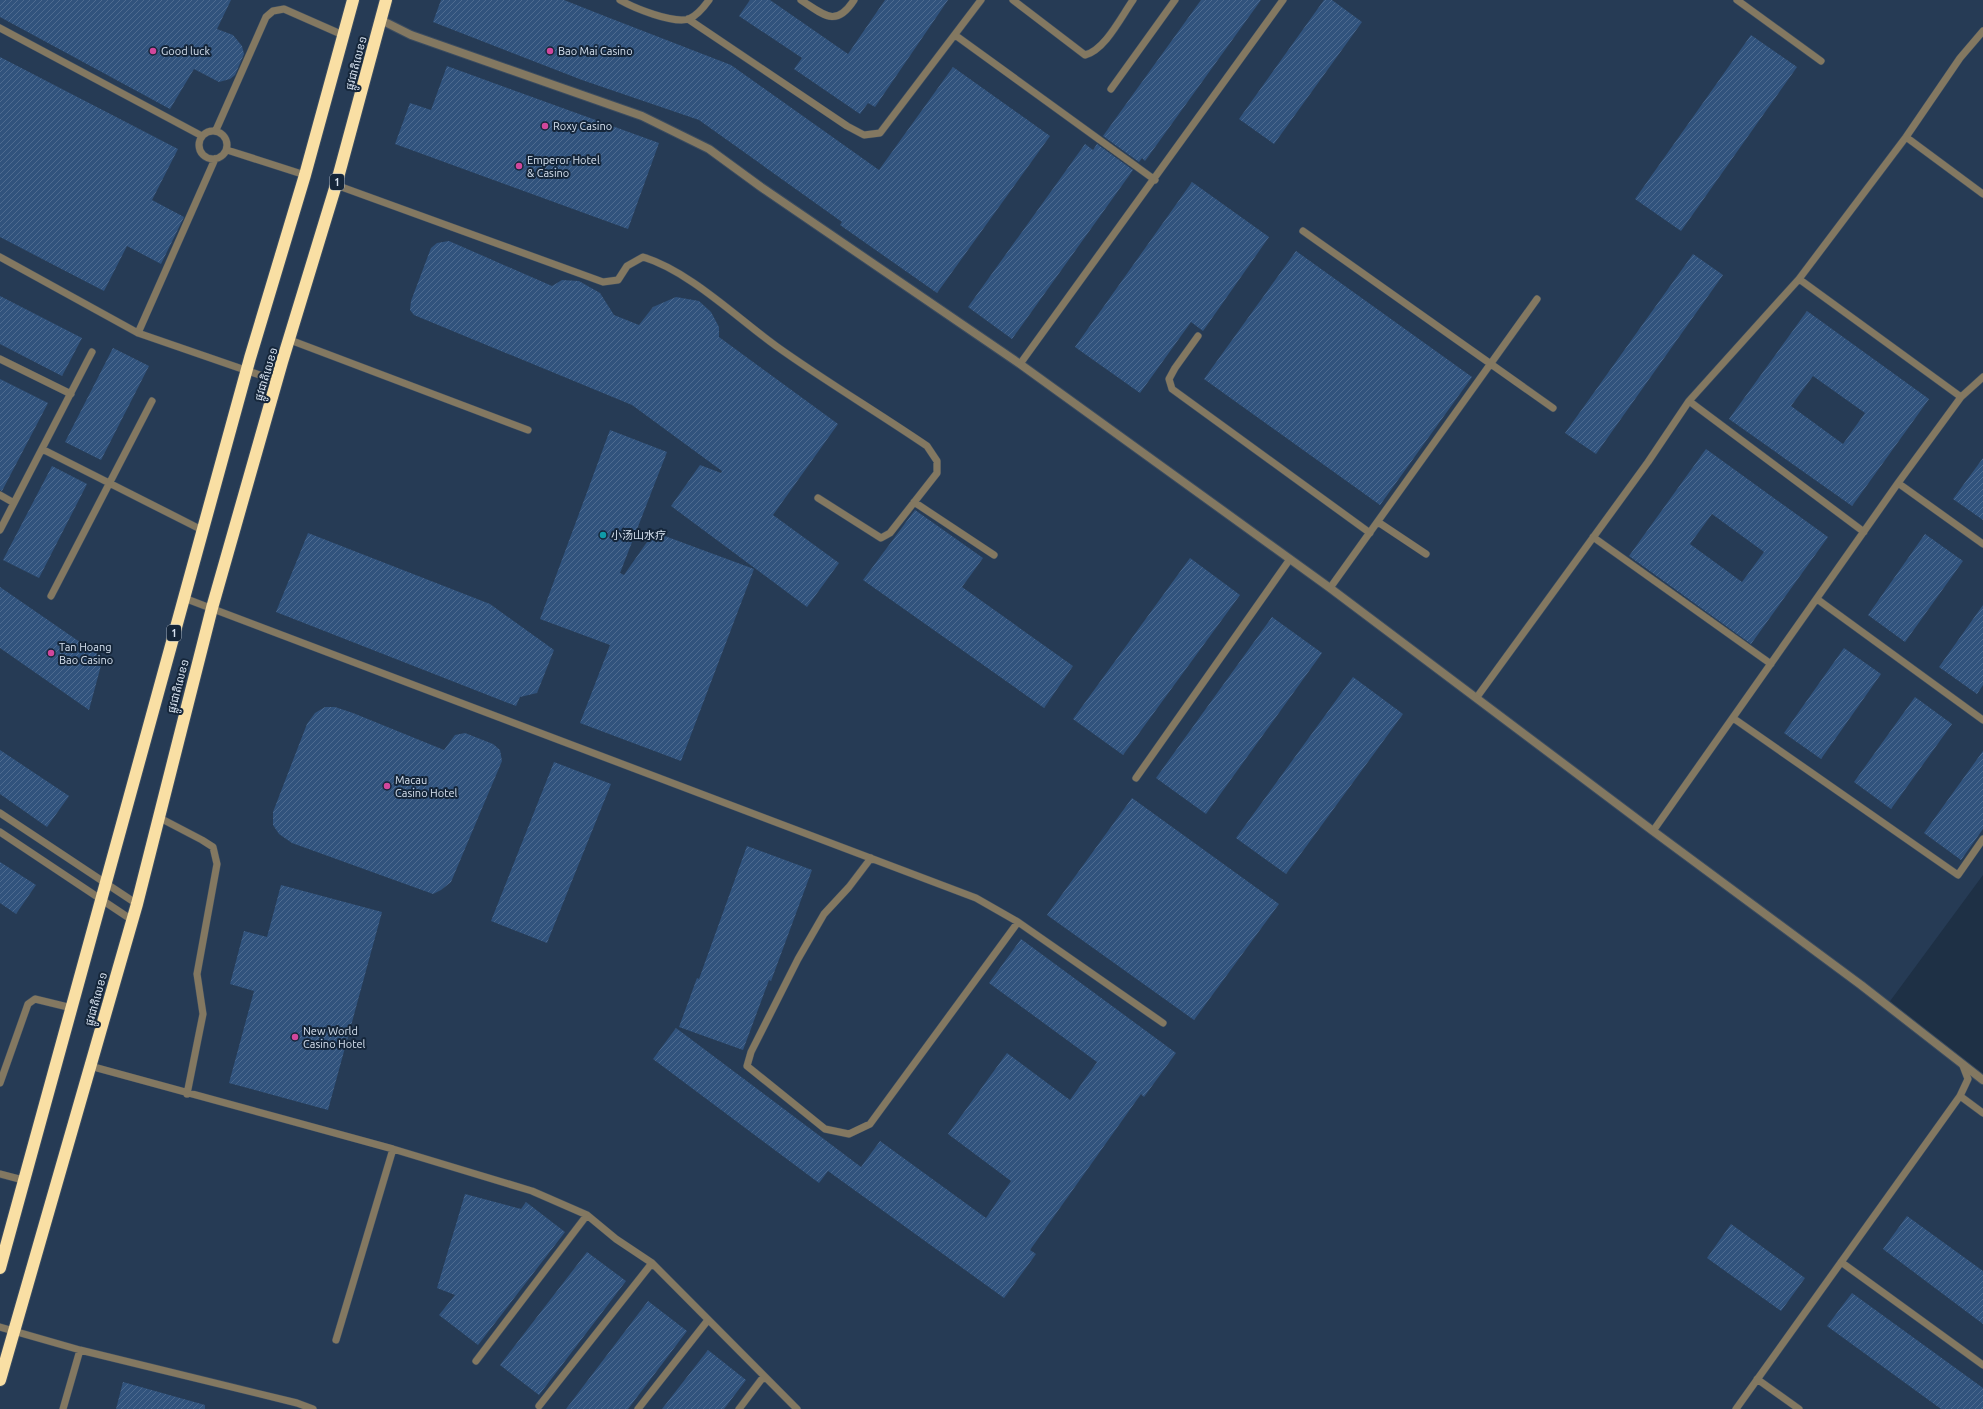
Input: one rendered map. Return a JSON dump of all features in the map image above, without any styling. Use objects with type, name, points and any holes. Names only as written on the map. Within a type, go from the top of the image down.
[{"type":"highway","name":"ផ្លូវជាតិលេខ១","points":[[0,1268],[246,371],[305,174],[353,0]]},
{"type":"highway","name":"ផ្លូវជាតិលេខ១","points":[[0,1380],[137,904],[212,608],[277,381],[336,185],[386,0]]},
{"type":"street","points":[[381,20],[411,35],[642,116],[682,134],[709,149],[761,187],[1020,364],[1330,588],[1653,831],[1861,985],[1953,1056],[1963,1066],[1983,1080]]},
{"type":"lane","points":[[620,0],[635,8],[667,18],[688,19],[847,126],[864,135],[880,133],[981,0]]},
{"type":"lane","points":[[688,19],[701,10],[709,0]]},
{"type":"lane","points":[[801,0],[830,17],[837,17],[847,11],[854,0]]},
{"type":"lane","points":[[1013,0],[1085,55],[1094,52],[1103,43],[1133,0]]},
{"type":"lane","points":[[1111,89],[1175,0]]},
{"type":"lane","points":[[1020,364],[1155,180],[1283,0]]},
{"type":"lane","points":[[1738,0],[1821,61]]},
{"type":"lane","points":[[216,130],[266,17],[273,10],[284,9],[343,35]]},
{"type":"lane","points":[[0,28],[202,136]]},
{"type":"lane","points":[[1476,697],[1690,401],[1799,278],[1906,137],[1960,58],[1983,31]]},
{"type":"lane","points":[[955,35],[1155,180]]},
{"type":"lane","points":[[216,130],[226,138],[227,150],[222,156],[214,159],[206,158],[200,152],[199,144],[202,136],[208,131],[216,130]]},
{"type":"lane","points":[[1906,137],[1983,194]]},
{"type":"lane","points":[[227,150],[305,174]]},
{"type":"lane","points":[[138,333],[214,159]]},
{"type":"lane","points":[[336,185],[603,282],[618,280],[627,266],[643,257],[660,262],[712,297],[793,358],[927,446],[937,461],[937,473],[890,533],[881,538],[818,498]]},
{"type":"lane","points":[[1303,231],[1553,408]]},
{"type":"lane","points":[[0,257],[138,333],[277,381]]},
{"type":"lane","points":[[1799,278],[1960,397]]},
{"type":"lane","points":[[1330,588],[1537,300]]},
{"type":"lane","points":[[1198,336],[1174,368],[1169,379],[1172,389],[1370,533]]},
{"type":"lane","points":[[290,340],[528,430]]},
{"type":"lane","points":[[0,530],[92,352]]},
{"type":"lane","points":[[0,359],[71,394]]},
{"type":"lane","points":[[1653,831],[1960,397],[1983,377]]},
{"type":"lane","points":[[51,596],[152,401]]},
{"type":"lane","points":[[1690,401],[1864,532]]},
{"type":"lane","points":[[42,449],[202,530]]},
{"type":"lane","points":[[1898,483],[1983,544]]},
{"type":"lane","points":[[0,495],[14,503]]},
{"type":"lane","points":[[914,502],[994,555]]},
{"type":"lane","points":[[1378,522],[1426,554]]},
{"type":"lane","points":[[1593,537],[1771,664]]},
{"type":"lane","points":[[1136,778],[1290,559]]},
{"type":"lane","points":[[184,598],[976,898],[1018,922],[1163,1023]]},
{"type":"lane","points":[[1817,599],[1983,720]]},
{"type":"lane","points":[[1732,718],[1958,875],[1983,839]]},
{"type":"lane","points":[[0,813],[137,904]]},
{"type":"lane","points":[[158,817],[213,847],[217,864],[197,974],[203,1014],[187,1094]]},
{"type":"lane","points":[[0,832],[132,920]]},
{"type":"lane","points":[[870,858],[849,887],[824,914],[798,959],[751,1052],[747,1066],[825,1129],[849,1134],[870,1124],[1018,922]]},
{"type":"lane","points":[[0,1083],[28,1004],[35,999],[72,1008]]},
{"type":"lane","points":[[90,1066],[187,1094],[393,1149],[532,1191],[587,1215],[616,1239],[652,1263],[797,1409]]},
{"type":"lane","points":[[1736,1409],[1960,1096],[1968,1079],[1963,1066]]},
{"type":"lane","points":[[1960,1096],[1983,1113]]},
{"type":"lane","points":[[336,1340],[393,1149]]},
{"type":"lane","points":[[0,1174],[23,1180]]},
{"type":"lane","points":[[476,1361],[587,1215]]},
{"type":"lane","points":[[1841,1262],[1983,1365]]},
{"type":"lane","points":[[539,1406],[652,1263]]},
{"type":"lane","points":[[638,1409],[708,1320]]},
{"type":"lane","points":[[0,1327],[80,1350],[296,1406],[313,1409]]},
{"type":"lane","points":[[63,1409],[80,1350]]},
{"type":"lane","points":[[738,1409],[764,1376]]},
{"type":"lane","points":[[1757,1379],[1799,1409]]},
{"type":"shaded area","points":[[0,0],[1983,0],[1983,875],[1885,1008],[1983,1075],[1983,1409],[0,1409]]},
{"type":"building","name":"Good luck","points":[[0,0],[231,0],[217,29],[233,35],[242,46],[244,54],[235,75],[230,79],[219,82],[194,69],[170,109],[0,17]]},
{"type":"building","points":[[441,0],[564,0],[731,65],[879,170],[953,67],[1050,136],[937,293],[840,225],[842,222],[699,120],[582,80],[433,22]]},
{"type":"building","points":[[750,0],[770,0],[848,54],[885,0],[948,0],[875,107],[868,103],[860,114],[794,69],[802,58],[739,16]]},
{"type":"building","points":[[1201,0],[1261,0],[1145,161],[1142,158],[1139,162],[1103,136]]},
{"type":"building","points":[[1324,0],[1332,0],[1362,22],[1274,144],[1239,119]]},
{"type":"building","points":[[1751,35],[1797,67],[1681,231],[1635,199]]},
{"type":"building","points":[[0,57],[178,149],[152,200],[184,217],[161,264],[127,246],[104,291],[0,237]]},
{"type":"building","points":[[447,66],[659,143],[628,229],[395,144],[410,103],[431,110]]},
{"type":"building","points":[[1085,144],[1093,150],[1097,144],[1133,170],[1012,339],[968,307]]},
{"type":"building","points":[[1192,182],[1269,237],[1203,331],[1191,322],[1140,393],[1075,347]]},
{"type":"building","points":[[449,241],[552,286],[562,280],[579,281],[600,293],[614,315],[639,325],[653,307],[676,297],[699,301],[711,312],[719,327],[719,337],[838,424],[773,515],[839,563],[807,607],[671,506],[700,465],[721,473],[722,471],[632,405],[414,315],[410,310],[411,301],[431,248],[437,243]]},
{"type":"building","points":[[1296,251],[1472,377],[1380,505],[1204,379]]},
{"type":"building","points":[[1693,254],[1723,275],[1596,454],[1565,433]]},
{"type":"building","points":[[0,296],[82,338],[62,376],[0,344]]},
{"type":"building","points":[[1807,311],[1929,399],[1852,506],[1729,419]],"holes":[[[1813,376],[1865,413],[1843,444],[1791,406]]]},
{"type":"building","points":[[113,348],[149,366],[101,460],[65,442]]},
{"type":"building","points":[[0,379],[48,403],[2,491],[0,490]]},
{"type":"building","points":[[610,430],[667,452],[620,573],[624,575],[654,532],[754,569],[681,761],[580,723],[610,645],[540,619]]},
{"type":"building","points":[[1706,449],[1828,537],[1751,644],[1629,556]],"holes":[[[1712,514],[1764,552],[1742,582],[1690,544]]]},
{"type":"building","points":[[1983,458],[1983,520],[1953,499]]},
{"type":"building","points":[[52,466],[87,484],[39,578],[3,560]]},
{"type":"building","points":[[915,510],[983,558],[962,587],[1073,666],[1044,708],[863,580]]},
{"type":"building","points":[[308,533],[490,604],[554,650],[537,693],[520,697],[516,706],[276,612]]},
{"type":"building","points":[[1925,534],[1963,561],[1905,642],[1868,615]]},
{"type":"building","points":[[1190,558],[1240,595],[1123,755],[1073,719]]},
{"type":"building","name":"Tan Hoang Bao Casino","points":[[0,587],[103,658],[89,710],[0,648]]},
{"type":"building","points":[[1983,605],[1983,685],[1977,694],[1939,667]]},
{"type":"building","points":[[1272,617],[1322,653],[1206,814],[1156,778]]},
{"type":"building","points":[[1844,648],[1881,674],[1821,759],[1784,733]]},
{"type":"building","points":[[1353,677],[1403,714],[1286,874],[1236,838]]},
{"type":"building","points":[[1915,697],[1952,724],[1891,809],[1854,782]]},
{"type":"building","name":"Macau Casino Hotel","points":[[325,707],[335,707],[353,713],[444,750],[455,735],[465,733],[493,744],[500,750],[502,761],[451,882],[441,890],[433,894],[292,843],[279,834],[273,825],[273,812],[307,724],[315,713]]},
{"type":"building","points":[[0,750],[69,796],[47,827],[0,794]]},
{"type":"building","points":[[1983,751],[1983,829],[1961,860],[1924,833]]},
{"type":"building","points":[[554,762],[611,784],[547,943],[491,921]]},
{"type":"building","points":[[1132,798],[1279,904],[1194,1020],[1047,915]]},
{"type":"building","points":[[747,846],[812,870],[771,981],[769,980],[743,1050],[679,1027],[697,978],[699,979]]},
{"type":"building","points":[[0,862],[36,885],[16,914],[0,903]]},
{"type":"building","name":"New World Casino Hotel","points":[[281,885],[382,912],[328,1110],[229,1083],[254,991],[230,984],[244,931],[267,937]]},
{"type":"building","points":[[1021,939],[1176,1053],[1144,1097],[1141,1094],[1030,1250],[1036,1254],[1004,1298],[828,1171],[819,1183],[653,1059],[676,1028],[861,1167],[880,1141],[986,1218],[1011,1181],[948,1134],[1007,1053],[1070,1100],[1097,1062],[989,983]]},
{"type":"building","points":[[465,1194],[521,1209],[526,1202],[565,1232],[478,1345],[439,1315],[455,1295],[437,1288]]},
{"type":"building","points":[[1907,1216],[1983,1271],[1983,1324],[1883,1249]]},
{"type":"building","points":[[1731,1224],[1805,1278],[1781,1311],[1707,1258]]},
{"type":"building","points":[[587,1252],[626,1281],[539,1395],[500,1365]]},
{"type":"building","points":[[1852,1293],[1983,1388],[1983,1409],[1941,1409],[1827,1326]]},
{"type":"building","points":[[648,1301],[687,1331],[628,1409],[566,1409]]},
{"type":"building","points":[[708,1350],[746,1380],[724,1409],[662,1409]]},
{"type":"building","points":[[123,1382],[205,1405],[205,1409],[116,1409]]},
{"type":"place","name":"Good luck","points":[[153,51]]},
{"type":"place","name":"Bao Mai Casino","points":[[550,51]]},
{"type":"place","name":"Roxy Casino","points":[[545,126]]},
{"type":"place","name":"Emperor Hotel & Casino","points":[[519,166]]},
{"type":"place","name":"小汤山水疗","points":[[603,535]]},
{"type":"place","name":"Tan Hoang Bao Casino","points":[[51,653]]},
{"type":"place","name":"Macau Casino Hotel","points":[[387,786]]},
{"type":"place","name":"New World Casino Hotel","points":[[295,1037]]}]
